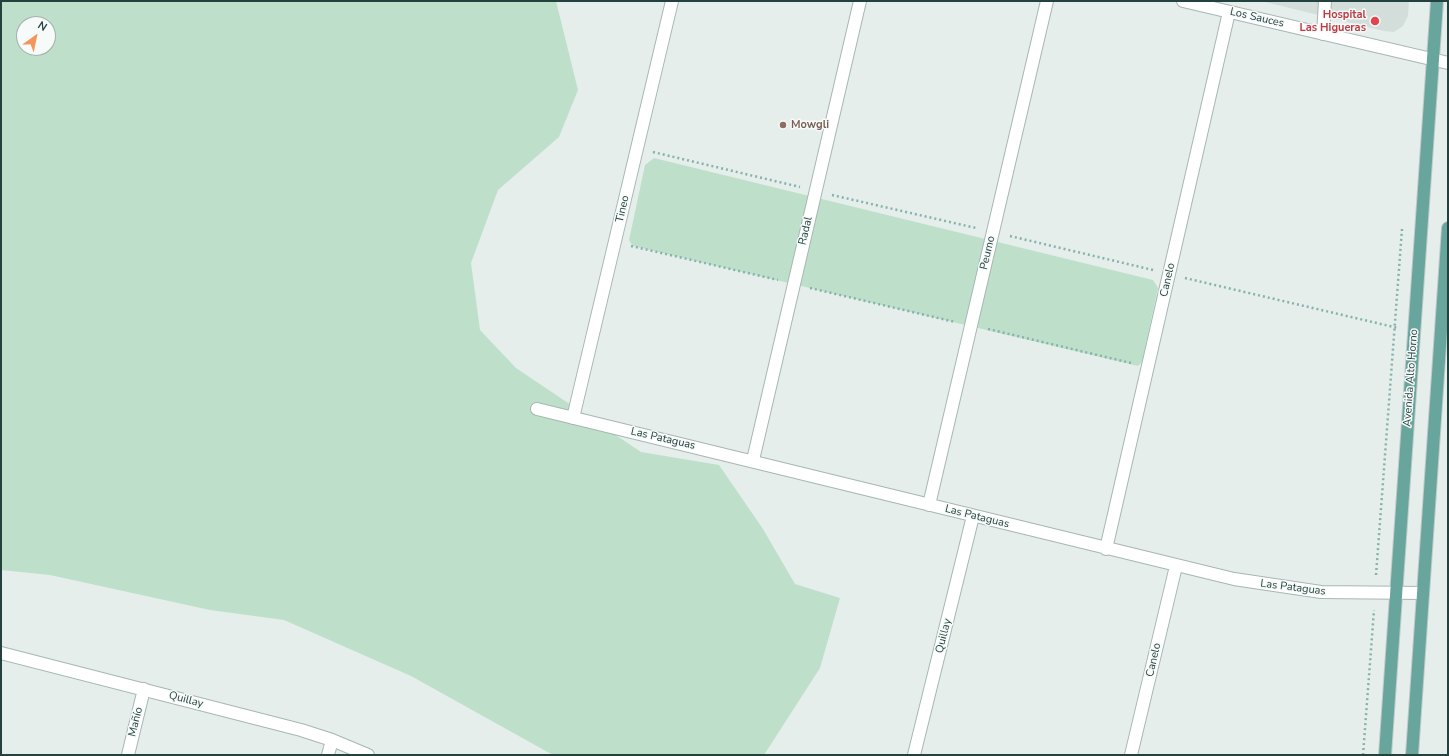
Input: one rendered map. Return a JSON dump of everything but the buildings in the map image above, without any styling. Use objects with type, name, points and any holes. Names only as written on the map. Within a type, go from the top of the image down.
[{"type":"main road","name":"Avenida Alto Horno","points":[[1385,755],[1438,1]]},
{"type":"main road","points":[[1412,755],[1423,593],[1444,361],[1448,228]]},
{"type":"street","name":"Tineo","points":[[573,418],[672,1]]},
{"type":"street","name":"Radal","points":[[753,460],[860,1]]},
{"type":"street","name":"Peumo","points":[[929,505],[1047,1]]},
{"type":"street","name":"Los Sauces","points":[[1183,1],[1448,63]]},
{"type":"street","points":[[1323,34],[1325,1]]},
{"type":"street","name":"Canelo","points":[[1106,549],[1229,12]]},
{"type":"street","name":"Las Pataguas","points":[[537,409],[753,460],[1106,549],[1234,579],[1285,588],[1321,592],[1375,594],[1423,593]]},
{"type":"street","name":"Quillay","points":[[914,755],[973,516]]},
{"type":"street","name":"Canelo","points":[[1132,755],[1176,566]]},
{"type":"street","name":"Quillay","points":[[1,653],[144,689],[332,740],[368,755]]},
{"type":"street","name":"Mañío","points":[[128,755],[144,689]]},
{"type":"street","points":[[328,755],[332,740]]},
{"type":"path","points":[[637,148],[1414,331]]},
{"type":"path","points":[[1363,755],[1402,226]]},
{"type":"path","points":[[615,242],[1148,366]]},
{"type":"shaded area","name":"Hospital Las Higueras","points":[[1261,1],[1409,1],[1408,16],[1403,26],[1394,32],[1384,31]]},
{"type":"green space","points":[[1,1],[556,1],[578,90],[559,137],[498,190],[471,263],[480,330],[516,368],[641,452],[719,465],[763,529],[795,584],[840,598],[820,668],[764,755],[553,755],[411,676],[284,620],[210,610],[50,575],[1,570]]},
{"type":"green space","points":[[654,158],[1153,280],[1158,288],[1142,362],[1138,366],[633,246],[629,240],[645,165]]},
{"type":"place","name":"Hospital Las Higueras","points":[[1375,21]]},
{"type":"place","name":"Mowgli","points":[[783,125]]}]
